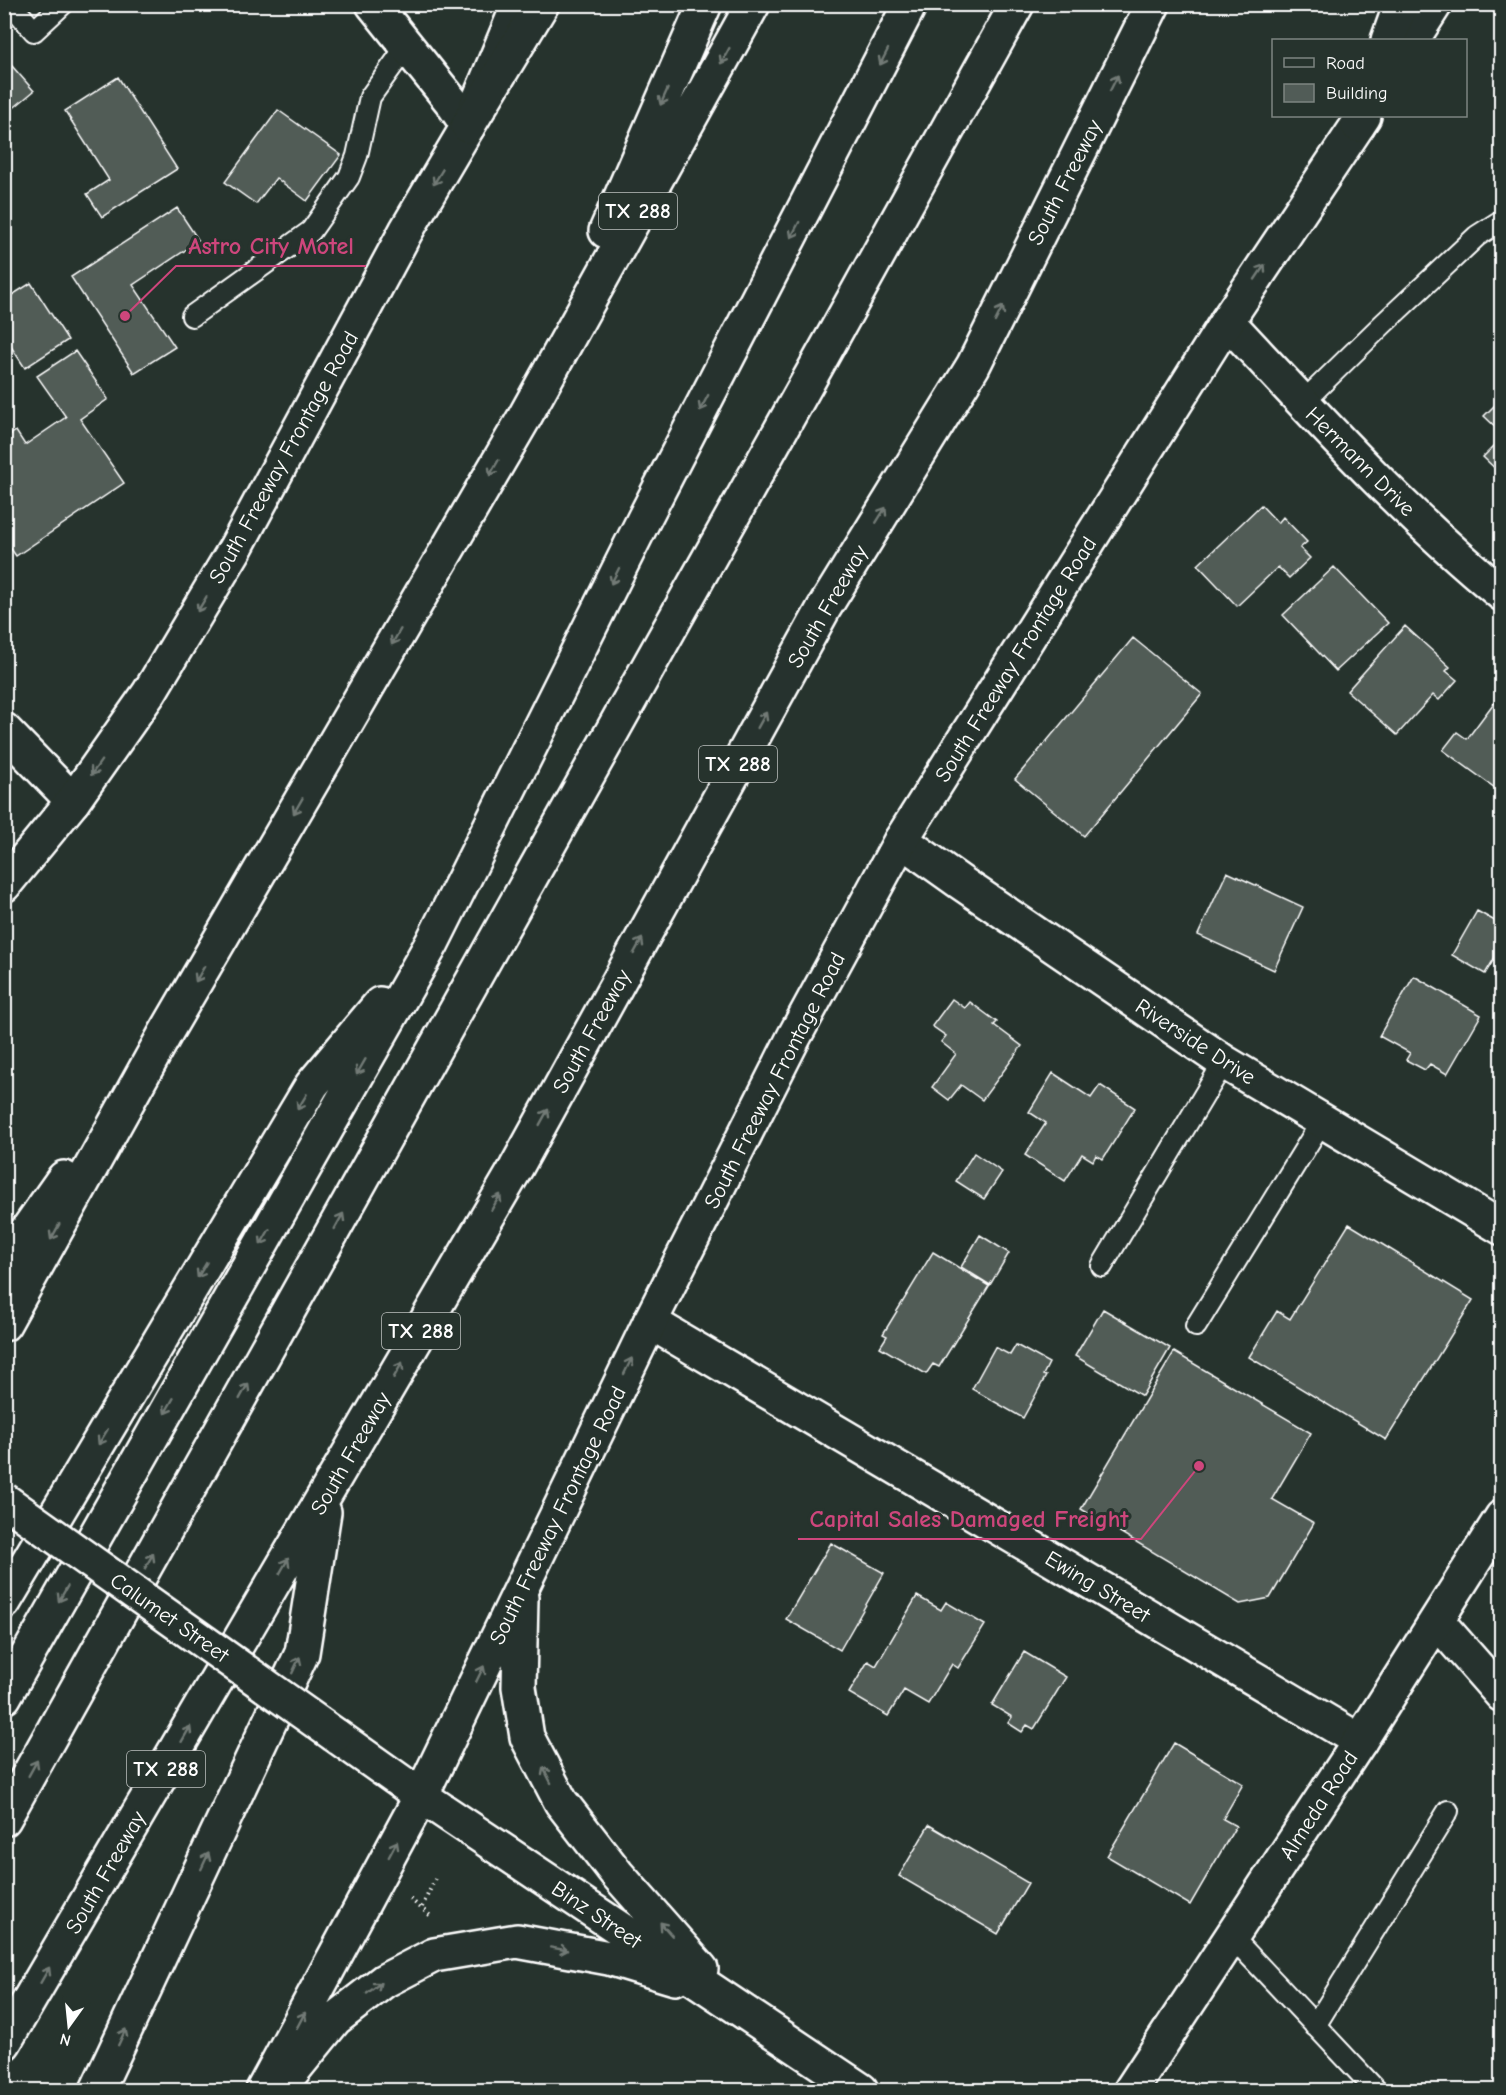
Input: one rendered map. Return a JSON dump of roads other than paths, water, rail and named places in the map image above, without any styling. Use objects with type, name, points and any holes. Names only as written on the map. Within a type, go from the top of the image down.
[{"type":"main road","points":[[373,4],[451,101],[468,126],[542,4]]},
{"type":"main road","name":"South Freeway Frontage Road","points":[[4,885],[73,801],[149,693],[235,549],[405,231],[468,126],[519,4]]},
{"type":"main road","points":[[524,418],[705,4]]},
{"type":"main road","name":"TX 288","points":[[4,1324],[165,1034],[524,418],[753,4]]},
{"type":"main road","points":[[4,1696],[432,943],[645,517],[910,4]]},
{"type":"main road","points":[[4,1819],[1017,4]]},
{"type":"main road","name":"South Freeway","points":[[4,2043],[516,1168],[824,608],[973,366],[1153,4]]},
{"type":"main road","points":[[1388,39],[1401,4]]},
{"type":"main road","points":[[1413,39],[1435,4]]},
{"type":"main road","name":"South Freeway Frontage Road","points":[[263,2091],[421,1796],[650,1322],[794,1037],[901,840],[1227,321],[1361,119]]},
{"type":"main road","name":"Hermann Drive","points":[[1227,321],[1345,447],[1462,562],[1502,594]]},
{"type":"main road","points":[[4,730],[73,801]]},
{"type":"main road","name":"Riverside Drive","points":[[901,840],[1224,1062],[1502,1228]]},
{"type":"main road","points":[[4,1602],[312,1085],[432,943]]},
{"type":"main road","points":[[4,1263],[165,1034]]},
{"type":"main road","name":"Ewing Street","points":[[650,1322],[1360,1741]]},
{"type":"main road","points":[[97,2091],[302,1653],[327,1494]]},
{"type":"main road","name":"Calumet Street","points":[[4,1500],[335,1735]]},
{"type":"main road","name":"Almeda Road","points":[[1131,2091],[1360,1741],[1502,1517]]},
{"type":"main road","points":[[522,1587],[519,1687],[527,1737],[561,1802],[617,1874],[720,1996]]},
{"type":"main road","points":[[1437,1621],[1502,1695]]},
{"type":"main road","name":"Binz Street","points":[[335,1735],[421,1796],[861,2091]]},
{"type":"main road","points":[[276,2091],[335,2019],[384,1981],[434,1955],[518,1941],[609,1958],[720,1996]]},
{"type":"lane","points":[[11,4],[34,32],[63,4]]},
{"type":"lane","points":[[192,316],[311,231],[349,177],[357,156],[370,97],[406,47]]},
{"type":"lane","points":[[1303,402],[1477,236],[1502,220]]},
{"type":"lane","points":[[1102,1266],[1224,1062]]},
{"type":"lane","points":[[1196,1326],[1322,1121]]},
{"type":"lane","points":[[1315,2026],[1448,1811]]},
{"type":"lane","points":[[1232,1937],[1376,2091]]},
{"type":"place","name":"Astro City Motel","points":[[125,316]]},
{"type":"place","name":"Capital Sales Damaged Freight","points":[[1199,1466]]}]
